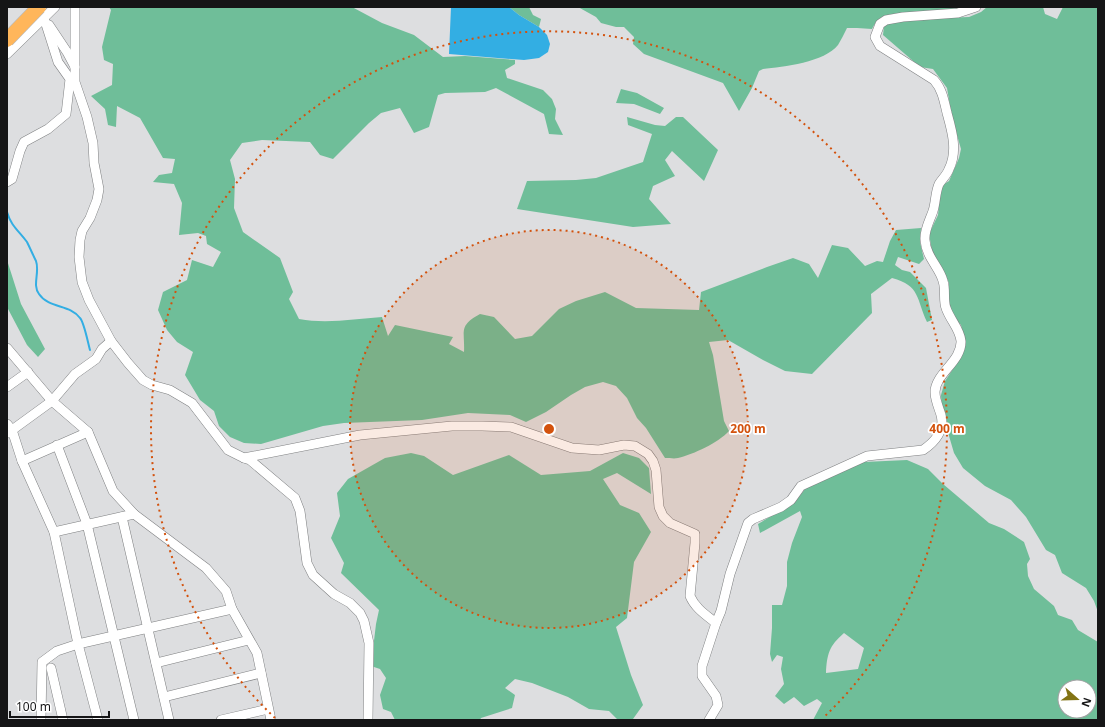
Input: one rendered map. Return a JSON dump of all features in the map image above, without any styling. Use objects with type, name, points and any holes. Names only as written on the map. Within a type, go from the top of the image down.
[{"type":"highway","points":[[7,32],[40,11]]},
{"type":"highway","points":[[7,40],[40,11]]},
{"type":"street","points":[[33,7],[40,11],[67,52],[75,68]]},
{"type":"street","points":[[7,54],[40,11],[55,7]]},
{"type":"street","points":[[75,7],[75,82],[88,117],[99,189],[98,200],[82,231],[79,257],[82,282],[89,300],[111,340],[128,364],[143,380],[152,385],[170,390],[192,403],[228,450],[250,460],[295,498],[300,511],[307,563],[312,575],[334,594],[350,603],[360,613],[364,621],[370,643],[367,718]]},
{"type":"street","points":[[709,720],[718,705],[716,696],[702,676],[702,666],[721,611],[730,574],[748,523],[753,519],[781,507],[791,500],[801,486],[867,456],[923,450],[939,436],[942,426],[942,417],[935,391],[938,382],[953,362],[961,343],[960,334],[945,307],[943,281],[929,254],[925,240],[925,232],[934,209],[939,184],[949,169],[954,151],[952,130],[941,88],[934,80],[880,46],[875,37],[880,24],[886,20],[903,16],[958,13],[976,7]]},
{"type":"street","points":[[7,182],[12,179],[24,142],[48,129],[66,114],[70,79],[58,62],[40,11]]},
{"type":"street","points":[[98,720],[78,644],[54,532],[9,429],[52,401],[75,374],[96,359],[102,349],[111,340]]},
{"type":"street","points":[[7,348],[52,401],[88,432],[113,491],[134,514],[206,568],[226,591],[232,609],[257,653],[271,720]]},
{"type":"street","points":[[7,387],[28,372]]},
{"type":"street","points":[[244,458],[360,435],[452,426],[511,428],[572,448],[599,450],[624,446],[635,446],[648,454],[654,461],[659,507],[663,516],[670,523],[695,534],[690,596],[693,603],[716,623]]},
{"type":"street","points":[[22,460],[88,432]]},
{"type":"street","points":[[57,445],[87,524],[134,720]]},
{"type":"street","points":[[54,532],[134,514]]},
{"type":"street","points":[[122,517],[169,720]]},
{"type":"street","points":[[40,720],[42,662],[57,651],[78,644],[232,609]]},
{"type":"street","points":[[156,664],[249,640]]},
{"type":"street","points":[[51,668],[63,720]]},
{"type":"street","points":[[164,697],[261,673]]},
{"type":"street","points":[[221,720],[268,709]]},
{"type":"green space","points":[[109,7],[352,7],[382,23],[414,35],[443,57],[465,56],[515,60],[515,64],[505,70],[507,78],[543,90],[552,99],[556,109],[555,119],[563,135],[549,134],[544,114],[496,88],[485,92],[445,93],[438,95],[429,127],[414,133],[400,108],[381,113],[333,159],[320,155],[310,142],[262,140],[242,143],[230,160],[235,179],[234,208],[243,232],[280,258],[293,292],[289,299],[299,319],[330,321],[382,317],[388,336],[395,325],[453,337],[449,344],[464,352],[464,330],[468,322],[480,314],[494,317],[515,339],[532,336],[559,309],[576,301],[605,292],[636,308],[699,310],[701,292],[793,258],[809,264],[818,278],[832,245],[848,248],[865,266],[877,261],[883,262],[890,241],[896,230],[921,228],[920,242],[924,259],[919,264],[898,257],[895,265],[902,270],[910,272],[926,288],[932,320],[927,322],[919,300],[913,289],[901,281],[892,278],[871,294],[872,313],[812,374],[785,371],[728,340],[709,342],[713,355],[724,421],[729,431],[719,440],[705,448],[676,458],[665,458],[646,428],[637,418],[627,398],[616,386],[603,382],[585,387],[546,412],[526,422],[510,415],[468,413],[422,420],[344,423],[323,426],[261,444],[244,443],[230,437],[219,426],[214,411],[200,400],[185,375],[193,352],[177,342],[167,330],[158,310],[163,292],[187,280],[192,260],[213,267],[221,252],[207,244],[206,236],[198,233],[179,235],[182,203],[174,184],[153,182],[159,175],[172,173],[175,159],[163,158],[140,118],[117,106],[116,127],[108,125],[105,109],[91,96],[112,85],[113,64],[104,60],[102,47],[111,10]]},
{"type":"green space","points":[[509,7],[529,7],[533,15],[541,19],[539,27],[519,15]]},
{"type":"green space","points":[[578,7],[966,7],[954,10],[893,14],[880,18],[872,29],[847,28],[838,45],[824,56],[803,63],[763,69],[759,71],[752,88],[739,111],[723,83],[644,54],[633,44],[634,37],[624,27],[616,27],[601,23],[596,17]]},
{"type":"green space","points":[[987,7],[1043,7],[1045,14],[1057,19],[1063,7],[1098,7],[1098,612],[1094,601],[1086,588],[1062,573],[1055,555],[1046,550],[1026,517],[1011,500],[985,486],[963,468],[954,453],[942,412],[941,395],[945,381],[963,350],[964,339],[961,325],[952,315],[949,301],[949,283],[933,256],[929,234],[938,215],[941,186],[949,181],[959,158],[961,149],[952,118],[947,88],[933,69],[920,67],[883,35],[884,26],[895,20],[969,17],[981,12]]},
{"type":"green space","points":[[621,89],[637,93],[664,108],[660,114],[634,104],[616,103]]},
{"type":"green space","points":[[627,117],[655,125],[665,126],[676,117],[683,117],[718,150],[704,181],[672,151],[665,160],[675,176],[653,186],[649,199],[671,224],[633,227],[517,209],[527,181],[596,178],[643,162],[652,134],[628,125]]},
{"type":"green space","points":[[7,260],[21,304],[45,349],[38,357],[27,345],[7,307]]},
{"type":"green space","points":[[411,453],[424,456],[453,475],[509,455],[541,475],[590,471],[623,453],[639,458],[649,468],[651,494],[617,473],[603,479],[620,505],[639,513],[651,532],[634,562],[627,618],[616,627],[631,675],[643,705],[633,719],[618,720],[609,711],[589,709],[568,697],[532,683],[515,679],[505,688],[515,695],[512,708],[481,718],[480,720],[395,720],[391,712],[383,709],[380,695],[386,678],[380,669],[371,666],[379,610],[341,573],[344,563],[331,538],[340,516],[337,493],[348,479],[385,458]]},
{"type":"green space","points":[[907,460],[928,469],[943,484],[989,523],[1004,529],[1024,542],[1030,559],[1027,564],[1028,576],[1034,589],[1054,606],[1058,615],[1072,620],[1078,630],[1098,642],[1098,720],[813,720],[822,703],[817,699],[804,706],[794,697],[784,704],[775,696],[784,684],[781,669],[783,657],[777,655],[772,662],[770,654],[772,605],[782,605],[787,586],[787,562],[792,543],[802,517],[800,511],[760,533],[758,524],[795,502],[805,489],[864,462]],"holes":[[[844,633],[864,648],[858,669],[826,673],[828,655],[832,646]]]},
{"type":"water","points":[[451,7],[509,7],[539,27],[547,35],[550,44],[548,52],[539,58],[524,60],[449,54]]},
{"type":"waterway","points":[[7,212],[13,225],[27,242],[36,261],[36,287],[39,294],[48,302],[71,310],[80,318],[90,350]]}]
